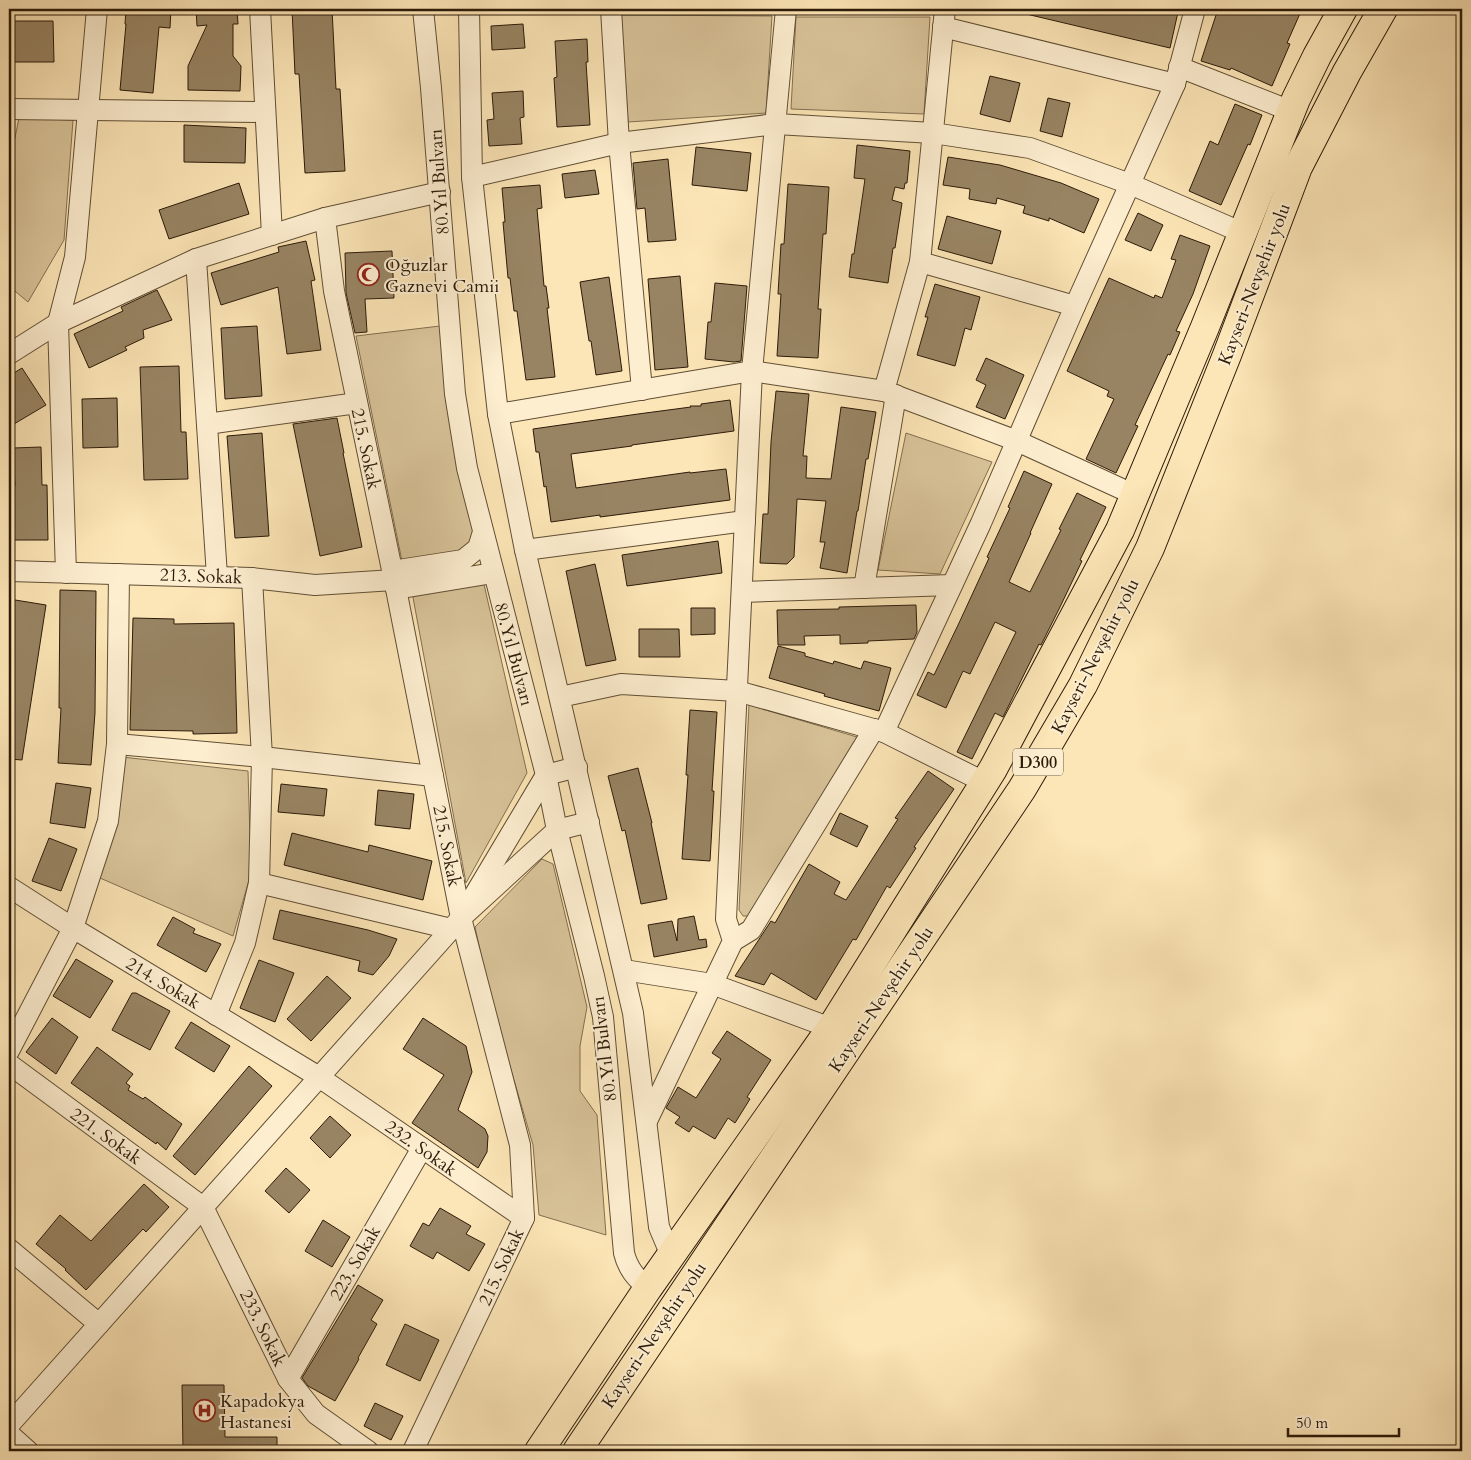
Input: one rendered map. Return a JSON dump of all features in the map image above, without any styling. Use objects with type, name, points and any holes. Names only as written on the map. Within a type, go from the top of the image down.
[{"type":"highway","name":"Kayseri-Nevşehir yolu","points":[[539,1451],[648,1288],[831,1028],[993,769],[1120,530],[1243,233],[1291,110],[1317,56],[1343,9]]},
{"type":"highway","name":"Kayseri-Nevşehir yolu","points":[[577,1451],[1022,788],[1083,685],[1150,548],[1227,355],[1298,167],[1347,72],[1383,9]]},
{"type":"highway","points":[[673,1253],[698,1270]]},
{"type":"highway","points":[[648,1288],[674,1305]]},
{"type":"street","points":[[66,572],[58,323],[75,257],[97,9]]},
{"type":"street","points":[[260,9],[272,235]]},
{"type":"street","name":"80.Yıl Bulvarı","points":[[423,9],[432,88],[455,394],[467,468],[546,775],[557,830],[603,1017],[624,1254],[631,1271],[648,1288]]},
{"type":"street","name":"80.Yıl Bulvarı","points":[[469,9],[472,177],[498,414],[525,550],[633,1013],[659,1227],[666,1246],[673,1253]]},
{"type":"street","points":[[611,9],[619,143],[642,390]]},
{"type":"street","points":[[733,940],[726,919],[752,371],[786,9]]},
{"type":"street","points":[[647,1121],[733,940],[751,930],[879,731],[952,585],[1177,76],[1195,9]]},
{"type":"street","points":[[864,588],[890,393],[920,262],[944,18],[1177,76],[1291,110]]},
{"type":"street","points":[[9,109],[265,112]]},
{"type":"street","points":[[472,177],[619,143],[776,124],[932,133],[1030,148],[1130,184],[1243,233]]},
{"type":"street","points":[[9,354],[58,323],[196,259],[325,218],[440,192]]},
{"type":"street","name":"215. Sokak","points":[[325,218],[334,291],[433,776],[456,924],[520,1145],[524,1218],[413,1451]]},
{"type":"street","points":[[196,259],[217,576]]},
{"type":"street","points":[[920,262],[1075,306]]},
{"type":"street","points":[[498,414],[752,371],[890,393],[1017,441],[1134,496]]},
{"type":"street","points":[[207,424],[357,403]]},
{"type":"street","points":[[525,550],[745,521]]},
{"type":"street","name":"213. Sokak","points":[[394,580],[463,560],[478,548],[483,532]]},
{"type":"street","name":"213. Sokak","points":[[9,571],[217,576],[315,585],[493,573]]},
{"type":"street","points":[[9,1051],[73,928],[108,821],[117,744],[118,574]]},
{"type":"street","points":[[216,1015],[245,942],[259,883],[262,757],[252,578]]},
{"type":"street","points":[[742,592],[952,585]]},
{"type":"street","points":[[560,697],[621,684],[737,691],[879,731],[984,782]]},
{"type":"street","points":[[117,744],[262,757],[433,776]]},
{"type":"street","points":[[456,924],[546,775],[577,768]]},
{"type":"street","points":[[9,1426],[456,924],[557,830],[589,822]]},
{"type":"street","points":[[259,883],[456,924]]},
{"type":"street","name":"214. Sokak","points":[[9,887],[73,928],[319,1077]]},
{"type":"street","points":[[624,970],[712,984],[831,1028]]},
{"type":"street","name":"221. Sokak","points":[[9,1064],[203,1207]]},
{"type":"street","name":"232. Sokak","points":[[319,1077],[524,1218]]},
{"type":"street","name":"223. Sokak","points":[[288,1378],[422,1148]]},
{"type":"street","name":"233. Sokak","points":[[203,1207],[288,1378],[316,1414],[368,1451]]},
{"type":"street","points":[[9,1249],[99,1324]]},
{"type":"street","points":[[9,1434],[28,1451]]},
{"type":"shaded area","points":[[621,15],[772,16],[766,113],[628,122]]},
{"type":"shaded area","points":[[796,17],[930,17],[924,114],[791,109]]},
{"type":"shaded area","points":[[19,118],[73,120],[64,240],[28,302],[9,286],[9,167]]},
{"type":"shaded area","points":[[440,326],[476,540],[465,550],[402,561],[356,336]]},
{"type":"shaded area","points":[[906,433],[992,462],[940,574],[878,570]]},
{"type":"shaded area","points":[[483,580],[527,773],[466,883],[412,592]]},
{"type":"shaded area","points":[[749,705],[857,737],[749,916],[743,916],[739,910]]},
{"type":"shaded area","points":[[122,757],[248,771],[251,873],[233,936],[100,878]]},
{"type":"shaded area","points":[[542,859],[553,864],[587,1007],[580,1046],[580,1091],[597,1115],[606,1235],[539,1215],[533,1145],[492,1005],[475,927]]},
{"type":"building","points":[[126,9],[171,9],[170,28],[159,27],[153,93],[120,90]]},
{"type":"building","points":[[196,9],[237,9],[238,24],[233,24],[233,56],[241,66],[240,91],[188,90],[188,66],[207,25],[197,26]]},
{"type":"building","points":[[292,9],[332,9],[336,89],[340,89],[345,171],[305,173],[299,74],[295,74]]},
{"type":"building","points":[[1023,9],[1165,9],[1178,12],[1170,48],[1022,13]]},
{"type":"building","points":[[1218,9],[1302,9],[1287,43],[1290,44],[1272,86],[1231,68],[1230,70],[1201,61]]},
{"type":"building","points":[[9,21],[53,21],[54,62],[9,62]]},
{"type":"building","points":[[523,24],[525,48],[492,50],[491,26]]},
{"type":"building","points":[[587,39],[588,62],[586,62],[590,125],[557,127],[554,78],[557,77],[555,41]]},
{"type":"building","points":[[990,76],[1020,83],[1010,122],[980,114]]},
{"type":"building","points":[[523,91],[524,117],[520,118],[522,144],[489,146],[487,120],[494,119],[492,93]]},
{"type":"building","points":[[1048,98],[1070,103],[1062,137],[1040,131]]},
{"type":"building","points":[[1235,104],[1262,115],[1250,145],[1248,144],[1221,205],[1189,191],[1210,141],[1218,145]]},
{"type":"building","points":[[184,125],[246,128],[245,163],[184,162]]},
{"type":"building","points":[[857,145],[910,151],[907,183],[905,183],[904,189],[895,187],[892,200],[902,203],[888,283],[849,277],[865,179],[854,178]]},
{"type":"building","points":[[696,147],[751,153],[747,191],[692,185]]},
{"type":"building","points":[[948,157],[1000,165],[1061,183],[1099,199],[1084,233],[1049,218],[1049,221],[1023,213],[1025,206],[997,198],[996,204],[969,199],[970,189],[943,185]]},
{"type":"building","points":[[668,159],[676,240],[648,242],[645,208],[637,209],[633,163]]},
{"type":"building","points":[[595,170],[599,194],[565,198],[562,174]]},
{"type":"building","points":[[239,183],[249,214],[169,239],[159,210]]},
{"type":"building","points":[[788,184],[829,187],[826,234],[823,234],[818,309],[821,309],[818,358],[777,356],[781,294],[778,294],[781,244],[784,244]]},
{"type":"building","points":[[540,185],[542,208],[537,209],[555,377],[526,380],[517,311],[514,311],[510,278],[508,278],[502,188]]},
{"type":"building","points":[[1138,213],[1163,225],[1151,251],[1125,240]]},
{"type":"building","points":[[947,216],[1001,231],[992,264],[938,249]]},
{"type":"building","points":[[1180,235],[1210,246],[1193,294],[1176,331],[1180,332],[1135,425],[1138,426],[1116,473],[1086,459],[1114,399],[1107,396],[1109,391],[1067,371],[1109,278],[1154,298],[1155,295],[1162,298],[1176,260],[1171,259]]},
{"type":"building","points":[[306,241],[315,280],[311,281],[321,350],[287,354],[278,287],[221,305],[211,273],[279,252],[278,247]]},
{"type":"building","name":"Oğuzlar Gaznevi Camii","points":[[392,251],[394,298],[365,299],[367,332],[355,333],[346,293],[345,253]]},
{"type":"building","points":[[680,276],[688,367],[655,370],[648,279]]},
{"type":"building","points":[[609,277],[622,371],[596,375],[580,282]]},
{"type":"building","points":[[715,283],[747,286],[741,361],[705,359],[708,322],[711,322]]},
{"type":"building","points":[[935,284],[980,297],[971,330],[965,328],[955,366],[917,355],[928,317],[925,317]]},
{"type":"building","points":[[157,290],[172,320],[143,330],[144,338],[125,347],[127,350],[89,368],[74,334],[123,311],[121,307]]},
{"type":"building","points":[[257,326],[262,396],[225,399],[221,328]]},
{"type":"building","points":[[986,358],[1024,375],[1005,419],[976,407],[986,385],[976,380]]},
{"type":"building","points":[[179,366],[181,432],[186,432],[188,479],[144,480],[140,367]]},
{"type":"building","points":[[22,368],[46,405],[9,427],[9,376]]},
{"type":"building","points":[[776,391],[809,394],[803,456],[807,456],[806,478],[831,479],[841,407],[876,412],[868,459],[866,459],[847,573],[820,568],[825,542],[820,542],[826,501],[797,499],[794,557],[787,564],[760,563],[763,514],[768,514],[771,442]]},
{"type":"building","points":[[117,398],[118,447],[83,448],[82,399]]},
{"type":"building","points":[[730,400],[734,431],[571,454],[576,488],[690,472],[726,469],[730,500],[551,522],[546,486],[544,487],[539,452],[536,452],[533,429],[701,406],[701,404]]},
{"type":"building","points":[[337,418],[362,547],[320,556],[293,424]]},
{"type":"building","points":[[262,433],[269,536],[235,538],[227,436]]},
{"type":"building","points":[[41,447],[42,485],[47,485],[48,540],[12,540],[11,486],[15,486],[13,448]]},
{"type":"building","points":[[1024,471],[1052,484],[1009,582],[1030,592],[1077,493],[1106,507],[1060,607],[1041,645],[1039,644],[1003,717],[995,713],[972,759],[957,752],[1016,632],[995,622],[970,674],[963,671],[946,708],[917,695],[928,672],[934,675],[959,623],[989,558],[987,557],[1010,508],[1008,507]]},
{"type":"building","points":[[718,541],[722,573],[627,586],[622,555]]},
{"type":"building","points":[[595,564],[616,660],[586,666],[566,571]]},
{"type":"building","points":[[60,590],[96,591],[95,713],[91,765],[58,763],[61,708],[59,708]]},
{"type":"building","points":[[9,599],[46,605],[22,760],[9,759]]},
{"type":"building","points":[[916,605],[917,632],[914,639],[840,644],[840,635],[804,636],[805,645],[778,645],[777,610]]},
{"type":"building","points":[[691,608],[715,608],[715,634],[691,635]]},
{"type":"building","points":[[133,618],[174,619],[174,624],[234,623],[237,733],[193,734],[193,731],[130,730]]},
{"type":"building","points":[[639,629],[679,629],[680,657],[639,657]]},
{"type":"building","points":[[778,646],[805,653],[805,656],[833,664],[834,661],[861,669],[864,661],[891,668],[879,711],[769,678]]},
{"type":"building","points":[[690,710],[717,712],[710,861],[682,859]]},
{"type":"building","points":[[638,768],[652,823],[667,899],[641,904],[625,830],[622,831],[608,776]]},
{"type":"building","points":[[928,771],[954,789],[914,847],[916,848],[890,888],[887,886],[856,940],[853,939],[816,1000],[771,973],[764,985],[735,976],[771,921],[775,923],[809,864],[840,882],[834,894],[846,900],[898,819],[895,818]]},
{"type":"building","points":[[56,783],[91,788],[85,828],[50,823]]},
{"type":"building","points":[[281,784],[327,789],[324,816],[278,812]]},
{"type":"building","points":[[378,790],[414,794],[410,829],[375,825]]},
{"type":"building","points":[[840,813],[868,826],[857,847],[830,834]]},
{"type":"building","points":[[292,833],[368,852],[369,845],[432,861],[423,900],[284,865]]},
{"type":"building","points":[[49,838],[77,849],[61,891],[32,881]]},
{"type":"building","points":[[280,910],[368,930],[397,939],[389,956],[373,975],[358,971],[360,961],[273,939]]},
{"type":"building","points":[[694,916],[699,940],[706,939],[707,947],[654,957],[648,925],[672,921],[677,941],[678,919]]},
{"type":"building","points":[[173,917],[195,929],[193,933],[221,944],[206,972],[157,945]]},
{"type":"building","points":[[76,959],[113,981],[90,1018],[53,996]]},
{"type":"building","points":[[259,960],[294,973],[275,1022],[240,1008]]},
{"type":"building","points":[[327,976],[351,998],[311,1041],[287,1019]]},
{"type":"building","points":[[132,993],[136,993],[170,1011],[150,1050],[112,1030]]},
{"type":"building","points":[[52,1018],[78,1037],[56,1074],[26,1052]]},
{"type":"building","points":[[423,1018],[466,1046],[472,1072],[458,1110],[485,1129],[488,1136],[487,1152],[478,1168],[412,1123],[444,1075],[403,1049]]},
{"type":"building","points":[[191,1022],[230,1046],[214,1072],[175,1048]]},
{"type":"building","points":[[727,1031],[771,1060],[747,1097],[750,1099],[735,1123],[728,1118],[715,1139],[693,1126],[689,1132],[675,1123],[680,1117],[666,1108],[678,1087],[696,1098],[721,1059],[712,1053]]},
{"type":"building","points":[[97,1047],[133,1074],[126,1083],[130,1086],[128,1090],[143,1099],[145,1097],[182,1124],[166,1150],[71,1083]]},
{"type":"building","points":[[249,1066],[272,1086],[195,1175],[173,1156]]},
{"type":"building","points":[[330,1116],[351,1135],[330,1158],[310,1138]]},
{"type":"building","points":[[286,1168],[310,1190],[289,1213],[265,1191]]},
{"type":"building","points":[[144,1184],[169,1207],[146,1232],[143,1229],[86,1290],[66,1269],[36,1244],[60,1215],[91,1241]]},
{"type":"building","points":[[440,1208],[471,1226],[466,1234],[485,1244],[469,1271],[437,1252],[433,1259],[410,1246],[423,1223],[429,1226]]},
{"type":"building","points":[[323,1220],[350,1237],[332,1267],[305,1251]]},
{"type":"building","points":[[358,1285],[383,1300],[371,1320],[377,1324],[335,1401],[308,1386],[302,1378]]},
{"type":"building","points":[[405,1324],[439,1340],[420,1381],[386,1365]]},
{"type":"building","name":"Kapadokya Hastanesi","points":[[182,1385],[224,1385],[225,1437],[277,1437],[277,1451],[183,1451]]},
{"type":"building","points":[[375,1403],[403,1416],[391,1440],[364,1426]]},
{"type":"place","name":"Oğuzlar Gaznevi Camii","points":[[369,275]]},
{"type":"place","name":"Kapadokya Hastanesi","points":[[204,1411]]}]
